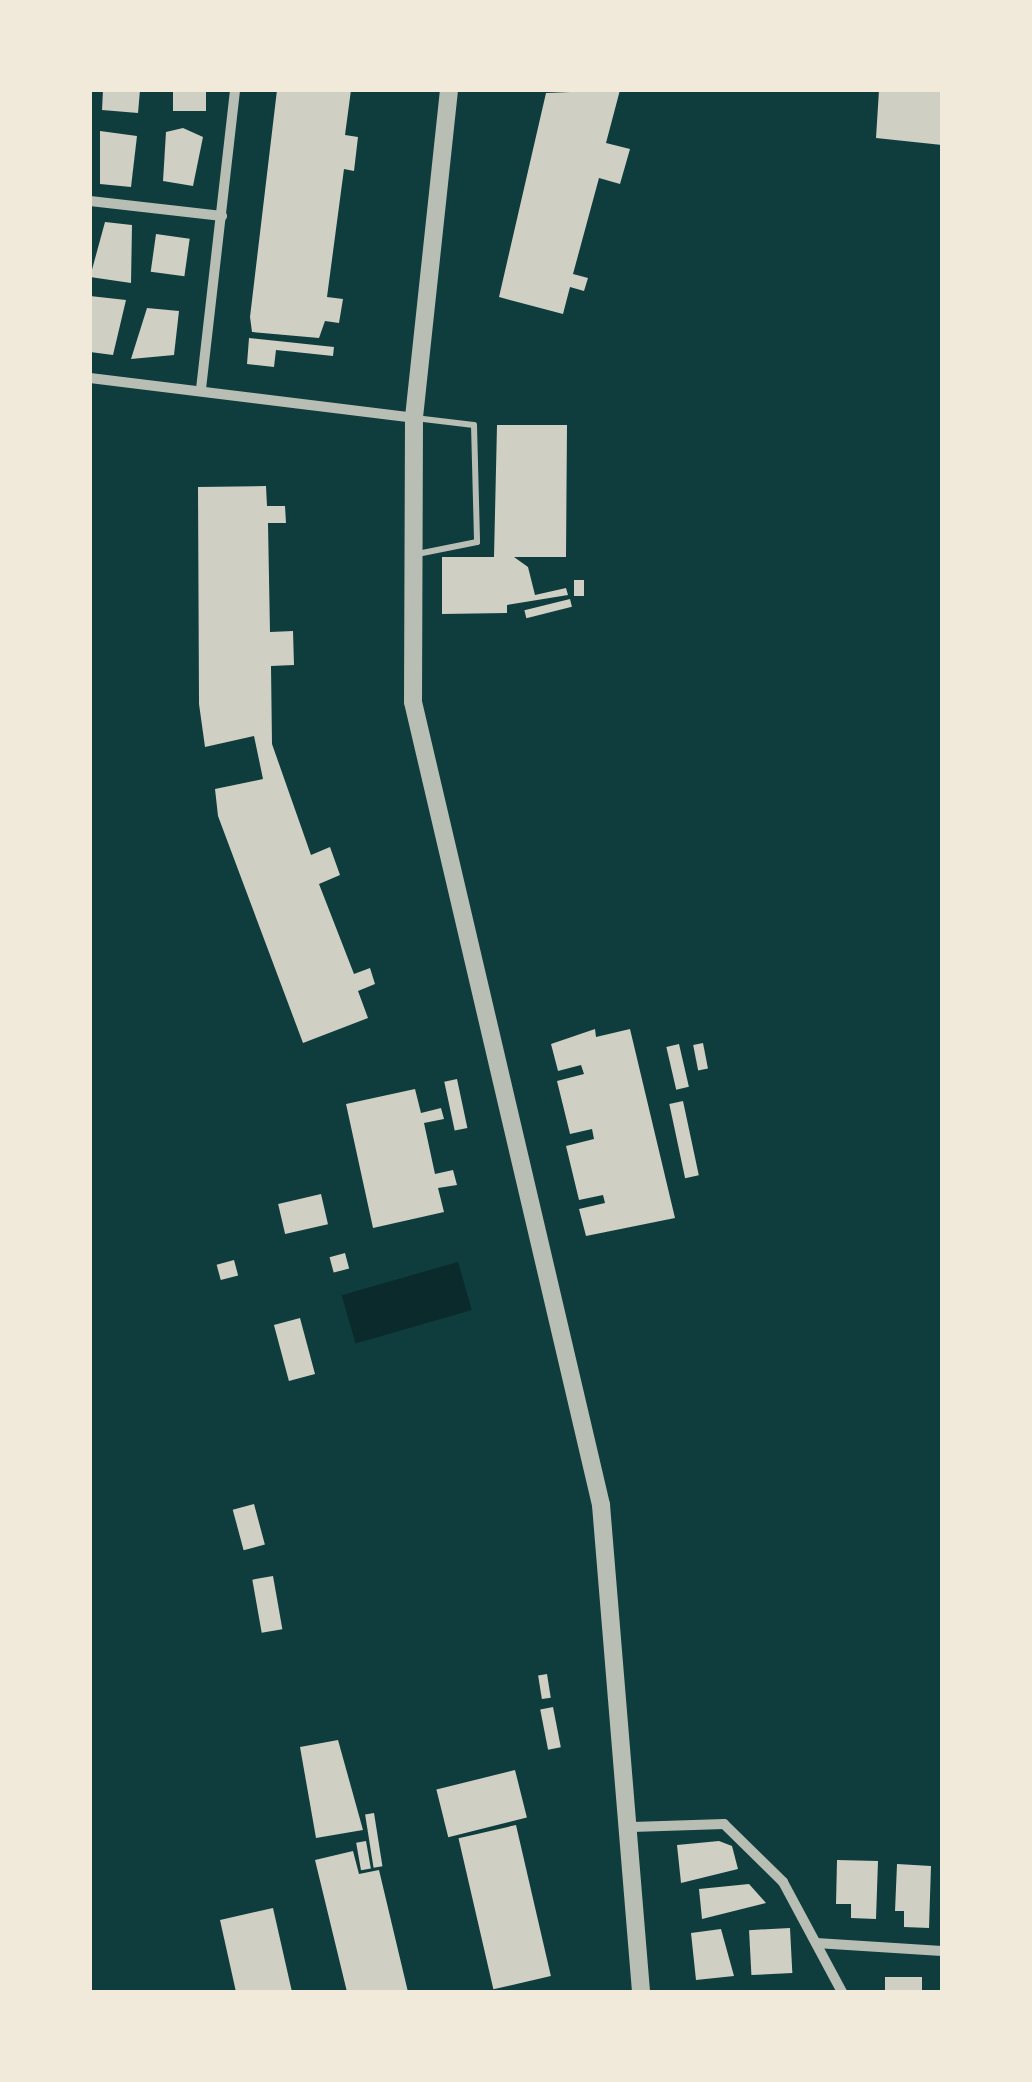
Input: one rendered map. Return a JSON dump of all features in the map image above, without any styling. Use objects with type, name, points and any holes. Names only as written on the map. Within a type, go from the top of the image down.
[{"type":"street","points":[[201,389],[235,90]]},
{"type":"street","points":[[450,90],[414,418],[407,556],[413,702],[601,1506],[632,1827],[641,1992]]},
{"type":"street","points":[[90,201],[222,216]]},
{"type":"street","points":[[90,378],[414,418]]},
{"type":"street","points":[[632,1827],[724,1824],[783,1882],[842,1992]]},
{"type":"street","points":[[816,1943],[942,1951]]},
{"type":"lane","points":[[407,556],[477,542],[474,426],[414,418]]},
{"type":"water","points":[[458,1262],[472,1310],[355,1343],[342,1295]]},
{"type":"building","points":[[103,90],[140,90],[138,113],[102,110]]},
{"type":"building","points":[[173,90],[206,90],[206,111],[173,111]]},
{"type":"building","points":[[277,90],[351,90],[345,135],[358,137],[354,171],[344,169],[327,297],[343,299],[339,323],[325,321],[319,338],[252,332],[250,317]]},
{"type":"building","points":[[620,90],[606,143],[630,149],[620,184],[599,178],[573,274],[588,278],[584,291],[570,287],[563,314],[499,297],[546,93]]},
{"type":"building","points":[[879,90],[942,90],[942,145],[876,138]]},
{"type":"building","points":[[183,128],[203,137],[193,186],[163,181],[166,132]]},
{"type":"building","points":[[100,131],[137,136],[131,187],[100,184]]},
{"type":"building","points":[[105,222],[132,225],[131,283],[90,277]]},
{"type":"building","points":[[156,234],[190,239],[184,276],[151,272]]},
{"type":"building","points":[[90,296],[126,300],[113,355],[90,352]]},
{"type":"building","points":[[147,308],[179,311],[174,355],[131,359]]},
{"type":"building","points":[[249,338],[334,347],[333,356],[276,350],[274,367],[247,364]]},
{"type":"building","points":[[497,425],[567,425],[566,557],[514,557],[528,567],[535,595],[566,588],[568,595],[507,605],[507,613],[442,614],[442,557],[494,557]]},
{"type":"building","points":[[266,486],[267,506],[285,506],[286,523],[268,523],[270,632],[293,631],[294,665],[271,666],[272,744],[311,855],[330,847],[340,875],[319,884],[354,974],[370,968],[375,984],[358,991],[368,1018],[303,1043],[218,816],[215,789],[263,779],[254,736],[205,747],[199,704],[198,487]]},
{"type":"building","points":[[574,580],[584,580],[584,596],[574,596]]},
{"type":"building","points":[[570,599],[572,607],[526,618],[524,610]]},
{"type":"building","points":[[595,1029],[596,1037],[630,1029],[675,1218],[586,1236],[579,1209],[605,1203],[603,1195],[579,1200],[566,1146],[594,1139],[592,1129],[570,1134],[557,1081],[584,1074],[581,1065],[558,1071],[551,1044]]},
{"type":"building","points":[[703,1043],[708,1069],[698,1070],[693,1045]]},
{"type":"building","points":[[679,1044],[689,1087],[676,1090],[666,1047]]},
{"type":"building","points":[[457,1079],[467,1128],[455,1131],[444,1082]]},
{"type":"building","points":[[415,1089],[421,1113],[441,1108],[444,1119],[424,1123],[435,1174],[453,1170],[457,1185],[438,1188],[444,1212],[373,1228],[346,1104]]},
{"type":"building","points":[[683,1101],[699,1175],[685,1178],[669,1104]]},
{"type":"building","points":[[321,1194],[328,1224],[285,1234],[278,1204]]},
{"type":"building","points":[[345,1253],[349,1268],[334,1273],[330,1257]]},
{"type":"building","points":[[234,1260],[238,1275],[221,1280],[217,1265]]},
{"type":"building","points":[[300,1318],[315,1374],[289,1381],[274,1325]]},
{"type":"building","points":[[254,1504],[265,1545],[244,1550],[233,1510]]},
{"type":"building","points":[[273,1576],[282,1629],[262,1633],[252,1580]]},
{"type":"building","points":[[547,1674],[551,1698],[542,1699],[538,1675]]},
{"type":"building","points":[[553,1707],[561,1747],[548,1750],[540,1709]]},
{"type":"building","points":[[338,1740],[363,1830],[316,1838],[300,1747]]},
{"type":"building","points":[[515,1770],[527,1818],[448,1837],[436,1790]]},
{"type":"building","points":[[374,1813],[382,1866],[374,1868],[365,1814]]},
{"type":"building","points":[[516,1825],[551,1976],[493,1989],[459,1838]]},
{"type":"building","points":[[366,1841],[371,1869],[361,1870],[356,1843]]},
{"type":"building","points":[[719,1841],[732,1846],[738,1869],[681,1883],[677,1845]]},
{"type":"building","points":[[353,1851],[359,1874],[379,1870],[408,1992],[347,1992],[315,1860]]},
{"type":"building","points":[[837,1860],[878,1861],[876,1919],[851,1918],[851,1904],[836,1904]]},
{"type":"building","points":[[897,1864],[931,1866],[929,1928],[904,1927],[904,1911],[895,1911]]},
{"type":"building","points":[[749,1884],[766,1903],[702,1919],[699,1889]]},
{"type":"building","points":[[273,1908],[292,1992],[236,1992],[220,1920]]},
{"type":"building","points":[[790,1928],[792,1973],[751,1975],[749,1930]]},
{"type":"building","points":[[721,1929],[734,1976],[696,1980],[691,1933]]},
{"type":"building","points":[[885,1977],[922,1977],[922,1992],[885,1992]]}]
